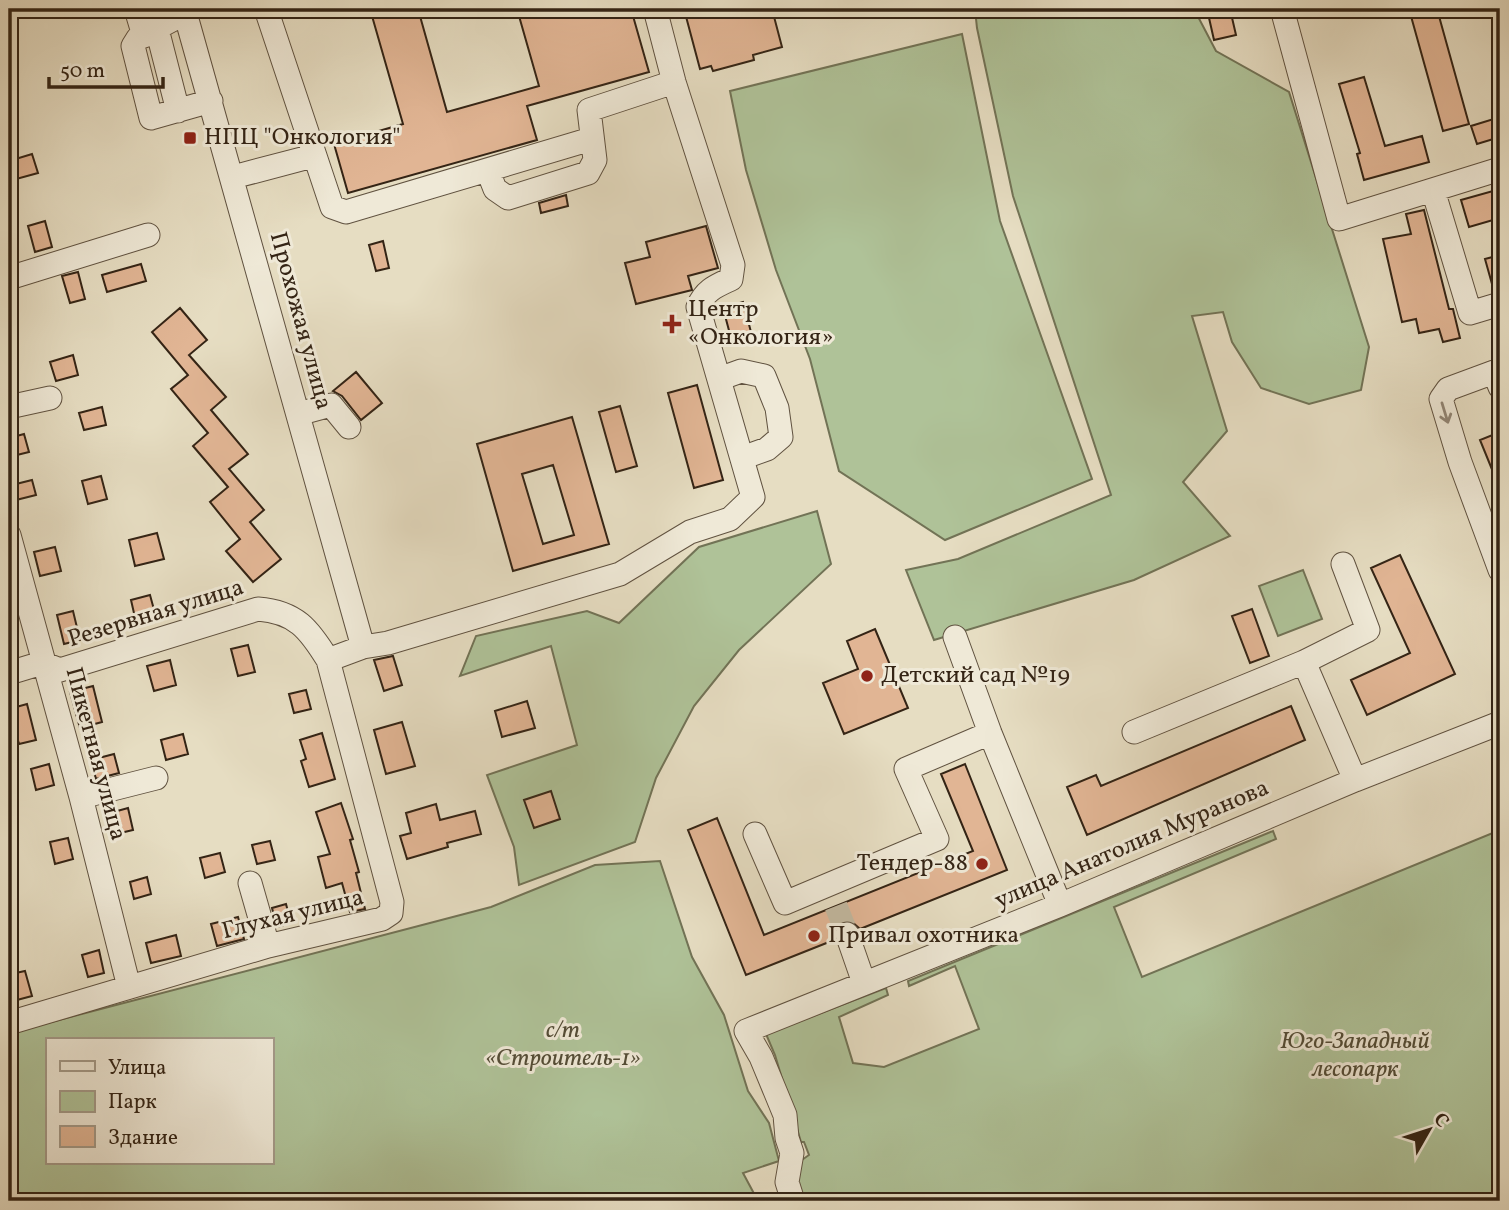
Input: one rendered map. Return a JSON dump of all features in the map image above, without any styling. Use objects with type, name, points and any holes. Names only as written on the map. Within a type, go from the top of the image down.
[{"type":"street","points":[[136,9],[150,32]]},
{"type":"street","points":[[266,9],[332,207],[346,212],[591,139]]},
{"type":"street","points":[[328,660],[363,647],[388,643],[620,574],[690,532],[730,519],[753,497],[698,307],[703,295],[731,279],[733,265],[674,82],[655,9]]},
{"type":"street","points":[[1282,9],[1339,219],[1500,169]]},
{"type":"street","points":[[185,11],[150,32],[133,46],[151,118],[211,101]]},
{"type":"street","name":"Прохожая улица","points":[[185,11],[363,647]]},
{"type":"street","points":[[488,171],[495,190],[508,198],[588,173],[595,160],[589,110],[674,82]]},
{"type":"street","points":[[233,177],[313,156]]},
{"type":"street","points":[[1433,190],[1470,313],[1500,304]]},
{"type":"street","points":[[9,278],[148,236]]},
{"type":"street","points":[[719,379],[741,371],[764,376],[777,408],[780,437],[767,449],[742,458]]},
{"type":"street","points":[[1498,374],[1448,389],[1441,399],[1460,462],[1500,570]]},
{"type":"street","points":[[9,407],[50,398]]},
{"type":"street","points":[[298,414],[331,405],[349,427]]},
{"type":"street","name":"Пикетная улица","points":[[9,535],[81,797],[129,987]]},
{"type":"street","points":[[1134,732],[1304,662],[1368,629],[1343,564]]},
{"type":"street","name":"Резервная улица","points":[[9,673],[43,663],[60,670],[258,609],[278,611]]},
{"type":"street","name":"Глухая улица","points":[[9,1023],[268,946],[383,919],[391,914],[392,902],[328,660],[316,640],[303,627],[278,611]]},
{"type":"street","points":[[955,637],[990,733],[1060,905]]},
{"type":"street","points":[[1304,662],[1355,780]]},
{"type":"street","name":"улица Анатолия Муранова","points":[[793,1201],[788,1182],[792,1153],[787,1138],[785,1115],[761,1057],[746,1031],[1500,723]]},
{"type":"street","points":[[755,834],[785,903],[831,896],[937,839],[906,769],[990,733]]},
{"type":"street","points":[[81,797],[156,778]]},
{"type":"street","points":[[250,883],[268,946]]},
{"type":"street","points":[[847,934],[864,983]]},
{"type":"green space","points":[[975,9],[1194,9],[1216,51],[1289,92],[1369,347],[1361,390],[1309,404],[1261,388],[1232,342],[1223,312],[1192,316],[1227,431],[1183,482],[1230,536],[1134,580],[934,640],[906,570],[958,559],[1111,495],[1013,196]]},
{"type":"green space","points":[[962,34],[1000,221],[1092,479],[945,540],[839,471],[810,359],[776,270],[746,170],[730,91]]},
{"type":"green space","points":[[817,511],[831,564],[739,650],[694,706],[656,778],[635,842],[519,885],[514,847],[487,775],[577,745],[551,646],[460,676],[476,636],[587,611],[619,623],[699,547]]},
{"type":"green space","points":[[1303,570],[1322,619],[1278,636],[1259,586]]},
{"type":"green space","name":"Юго-Западный лесопарк","points":[[1500,830],[1500,1201],[802,1201],[796,1190],[799,1162],[809,1155],[804,1142],[801,1142],[766,1034],[886,988],[888,995],[839,1017],[853,1063],[884,1067],[979,1029],[955,966],[909,986],[908,981],[1273,831],[1276,839],[1114,907],[1142,977]]},
{"type":"green space","name":"с/т «Строитель-1»","points":[[660,861],[692,957],[724,1015],[748,1091],[769,1123],[779,1161],[743,1173],[758,1201],[9,1201],[9,1033],[491,907],[595,865]]},
{"type":"building","points":[[370,9],[418,9],[447,112],[539,86],[517,9],[631,9],[649,72],[527,106],[537,140],[348,193],[334,144],[403,124]]},
{"type":"building","points":[[684,9],[772,9],[782,47],[753,55],[754,60],[713,71],[711,66],[700,69]]},
{"type":"building","points":[[1207,9],[1230,9],[1236,35],[1214,40]]},
{"type":"building","points":[[1409,9],[1437,9],[1469,124],[1443,131]]},
{"type":"building","points":[[1364,77],[1385,146],[1422,136],[1429,162],[1364,180],[1357,154],[1360,153],[1339,84]]},
{"type":"building","points":[[1500,117],[1500,137],[1477,144],[1471,126]]},
{"type":"building","points":[[32,154],[38,173],[9,181],[9,161]]},
{"type":"building","points":[[1500,189],[1500,218],[1469,227],[1461,200]]},
{"type":"building","points":[[566,195],[568,206],[541,213],[539,203]]},
{"type":"building","points":[[1424,210],[1449,309],[1453,309],[1460,338],[1443,342],[1439,329],[1419,333],[1416,319],[1402,322],[1383,239],[1411,234],[1406,214]]},
{"type":"building","points":[[45,221],[52,247],[35,252],[28,226]]},
{"type":"building","points":[[706,226],[718,268],[688,276],[692,290],[636,304],[625,263],[650,257],[646,242]]},
{"type":"building","points":[[383,241],[389,268],[376,271],[369,245]]},
{"type":"building","points":[[1500,255],[1500,290],[1494,291],[1485,259]]},
{"type":"building","points":[[141,264],[146,281],[107,292],[102,275]]},
{"type":"building","points":[[78,272],[85,299],[70,303],[62,276]]},
{"type":"building","points":[[743,302],[751,332],[731,338],[723,308]]},
{"type":"building","points":[[180,308],[207,340],[189,355],[226,397],[211,410],[248,454],[229,469],[264,510],[250,522],[281,559],[253,582],[226,551],[240,539],[210,502],[228,487],[193,446],[208,433],[171,389],[188,375],[152,332]]},
{"type":"building","points":[[73,355],[78,375],[56,381],[50,362]]},
{"type":"building","points":[[356,372],[382,403],[361,420],[342,396],[333,391]]},
{"type":"building","points":[[697,385],[723,480],[694,488],[668,393]]},
{"type":"building","points":[[620,406],[637,466],[616,472],[599,412]]},
{"type":"building","points":[[102,407],[106,425],[84,430],[79,413]]},
{"type":"building","points":[[572,417],[609,544],[513,571],[477,444]],"holes":[[[553,465],[574,535],[543,544],[522,474]]]},
{"type":"building","points":[[1500,432],[1500,489],[1480,440]]},
{"type":"building","points":[[24,434],[29,452],[9,457],[9,438]]},
{"type":"building","points":[[101,476],[107,499],[88,504],[82,481]]},
{"type":"building","points":[[32,480],[36,495],[16,500],[12,485]]},
{"type":"building","points":[[157,533],[164,559],[135,566],[129,540]]},
{"type":"building","points":[[55,547],[61,571],[40,576],[34,552]]},
{"type":"building","points":[[1400,555],[1455,674],[1367,715],[1351,680],[1410,653],[1371,568]]},
{"type":"building","points":[[150,595],[156,617],[136,622],[131,600]]},
{"type":"building","points":[[1252,609],[1269,656],[1250,663],[1232,616]]},
{"type":"building","points":[[73,611],[80,640],[64,644],[57,615]]},
{"type":"building","name":"Детский сад №19","points":[[875,629],[908,708],[844,734],[823,683],[858,669],[847,641]]},
{"type":"building","points":[[248,645],[255,672],[238,676],[231,649]]},
{"type":"building","points":[[393,656],[402,685],[384,691],[374,660]]},
{"type":"building","points":[[170,660],[176,685],[154,691],[147,666]]},
{"type":"building","points":[[93,686],[102,722],[80,728],[70,692]]},
{"type":"building","points":[[306,690],[311,709],[294,713],[289,694]]},
{"type":"building","points":[[527,701],[535,728],[502,737],[495,711]]},
{"type":"building","points":[[27,704],[36,740],[19,744],[9,709]]},
{"type":"building","points":[[1291,706],[1305,740],[1087,835],[1067,787],[1096,775],[1101,786]]},
{"type":"building","points":[[402,722],[415,766],[386,774],[374,730]]},
{"type":"building","points":[[322,733],[335,779],[309,787],[301,761],[306,759],[300,740]]},
{"type":"building","points":[[183,734],[188,754],[166,760],[161,740]]},
{"type":"building","points":[[114,754],[119,773],[96,779],[91,760]]},
{"type":"building","points":[[49,764],[54,785],[36,790],[31,769]]},
{"type":"building","points":[[965,764],[1007,870],[860,929],[850,920],[842,921],[833,931],[834,940],[746,975],[688,830],[717,818],[764,935],[973,851],[941,774]]},
{"type":"building","points":[[551,791],[560,819],[534,828],[524,800]]},
{"type":"building","points":[[341,803],[353,839],[350,840],[365,909],[350,912],[342,883],[326,888],[318,857],[330,854],[316,812]]},
{"type":"building","points":[[436,804],[440,820],[475,811],[481,834],[447,843],[448,847],[407,859],[400,836],[411,833],[406,813]]},
{"type":"building","points":[[128,808],[133,830],[116,834],[110,813]]},
{"type":"building","points":[[68,838],[73,859],[55,864],[50,842]]},
{"type":"building","points":[[270,841],[275,860],[257,864],[252,845]]},
{"type":"building","points":[[220,853],[225,872],[205,878],[200,858]]},
{"type":"building","points":[[147,877],[151,894],[134,899],[130,882]]},
{"type":"building","points":[[286,904],[291,923],[277,927],[272,908]]},
{"type":"building","points":[[238,917],[244,939],[217,946],[211,924]]},
{"type":"building","points":[[176,935],[181,956],[151,963],[146,943]]},
{"type":"building","points":[[99,950],[104,973],[88,977],[82,955]]},
{"type":"building","points":[[25,971],[32,996],[17,1000],[11,974]]},
{"type":"tunnel","points":[[836,906],[847,934]]},
{"type":"place","name":"НПЦ \"Онкология\"","points":[[190,138]]},
{"type":"place","name":"Центр «Онкология»","points":[[672,324]]},
{"type":"place","name":"Детский сад №19","points":[[867,676]]},
{"type":"place","name":"Тендер-88","points":[[982,864]]},
{"type":"place","name":"Привал охотника","points":[[814,936]]}]
